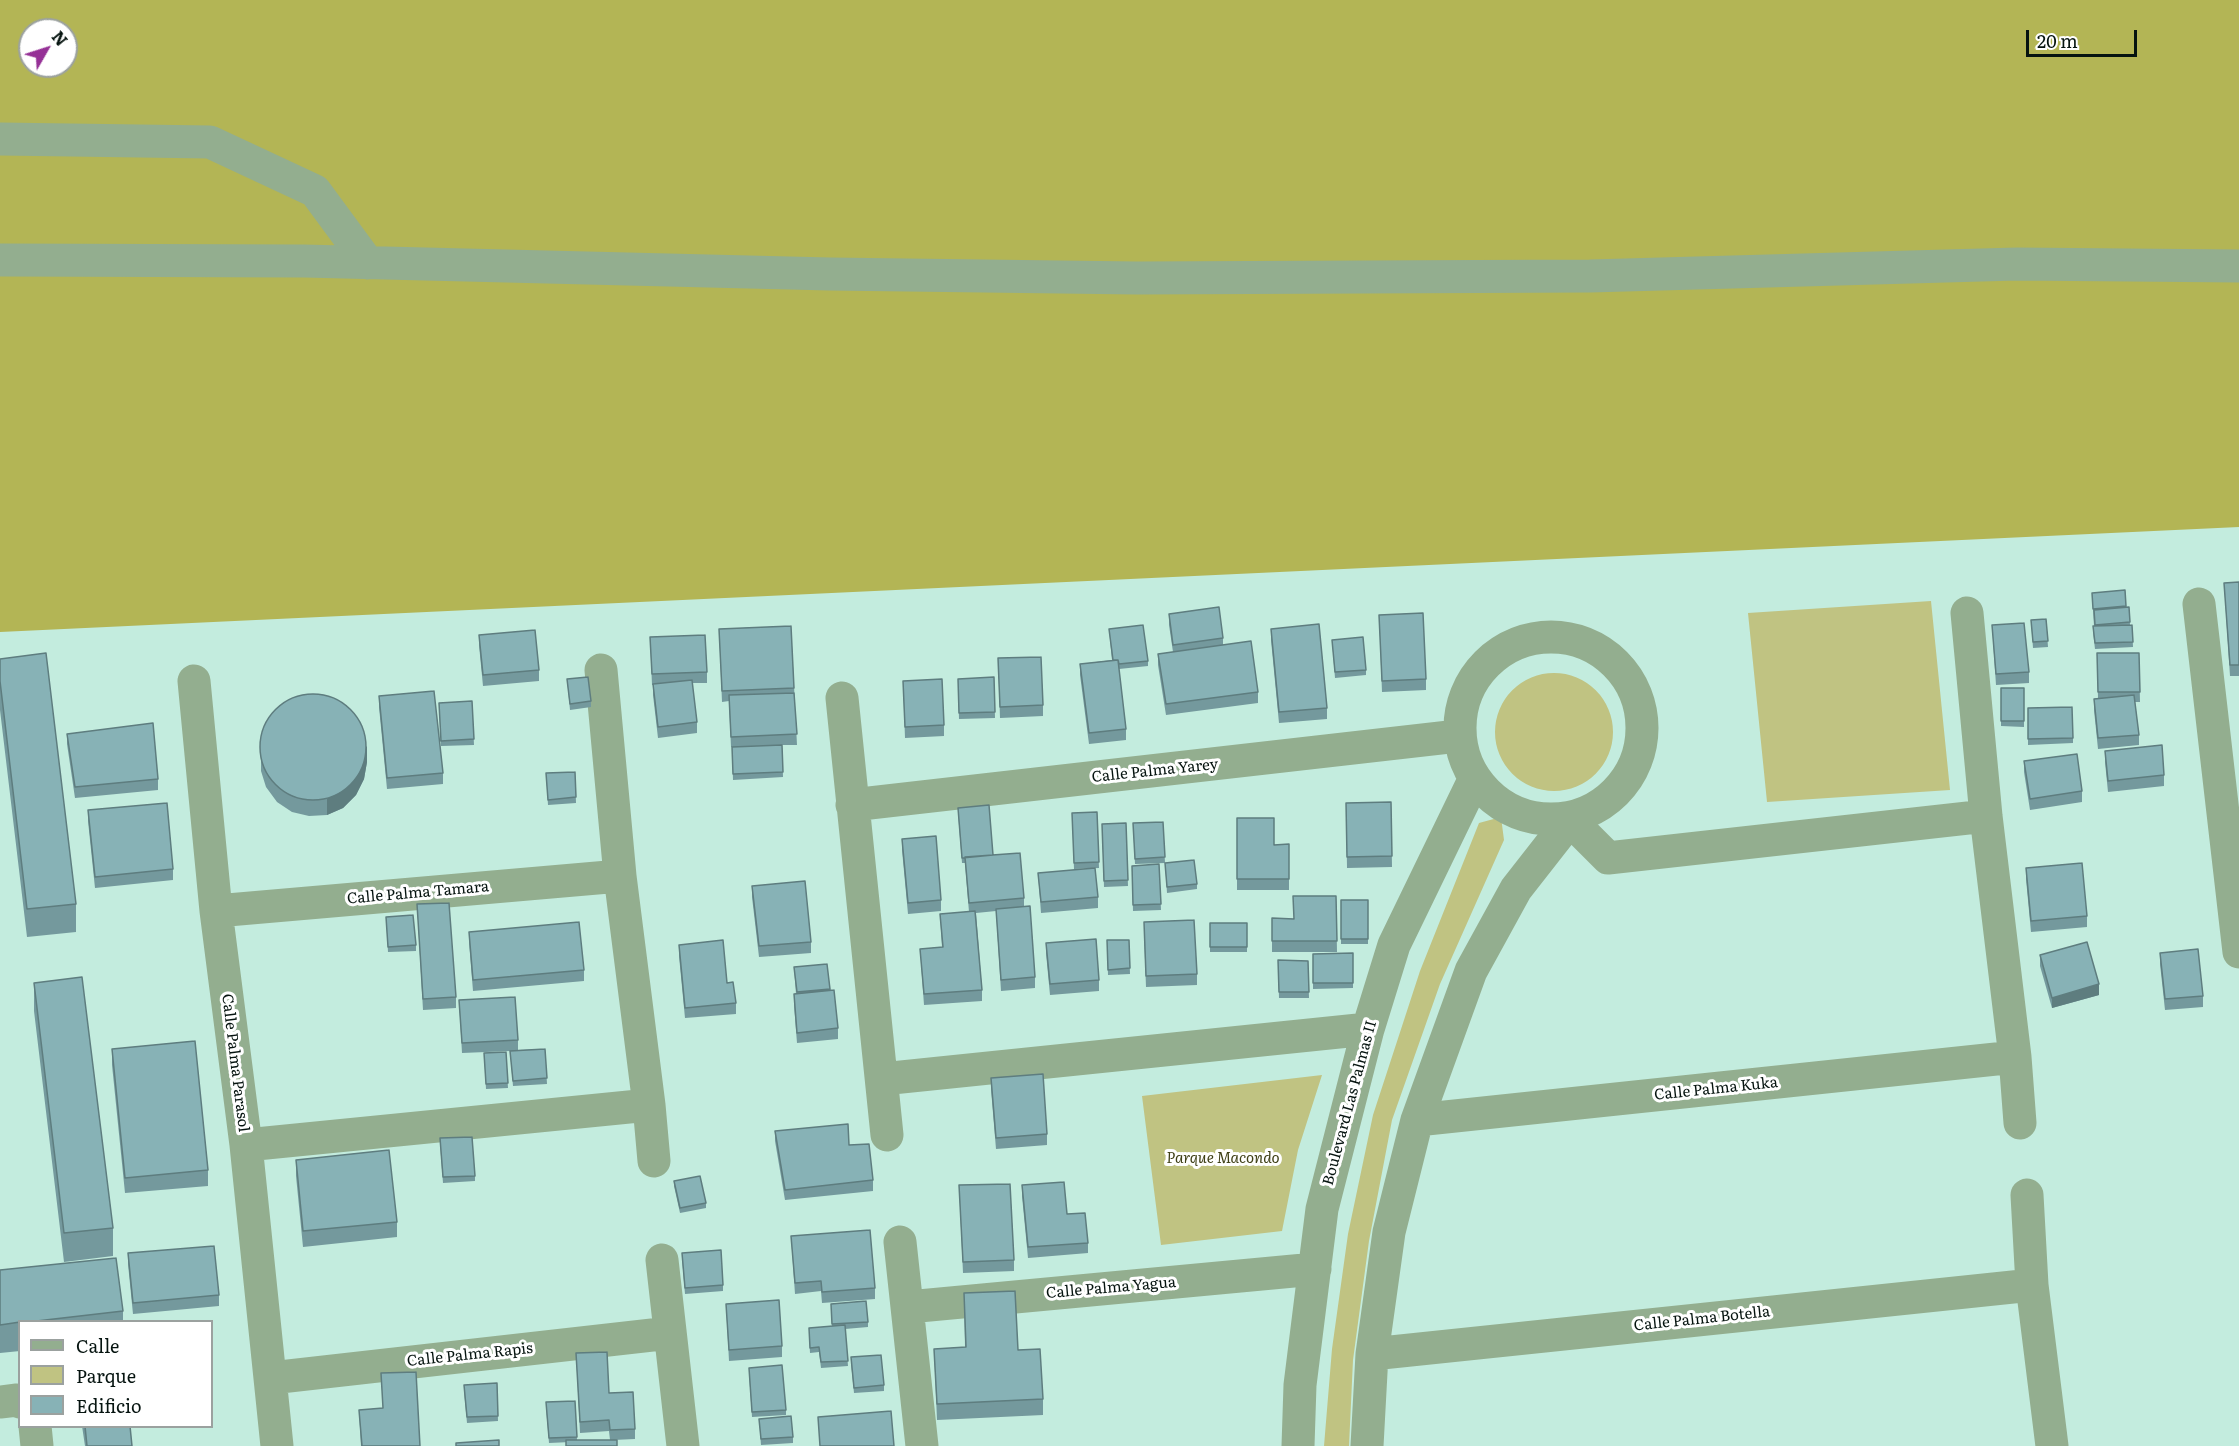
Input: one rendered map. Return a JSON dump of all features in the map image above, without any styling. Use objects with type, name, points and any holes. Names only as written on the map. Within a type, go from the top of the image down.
[{"type":"street","points":[[0,139],[210,142],[315,191],[368,263]]},
{"type":"street","points":[[0,260],[368,263],[830,274],[1137,278],[1590,276],[2017,264],[2239,266]]},
{"type":"street","points":[[2199,604],[2227,740],[2239,952]]},
{"type":"street","points":[[1967,613],[1986,816],[2015,1057],[2020,1123]]},
{"type":"street","points":[[1367,1446],[1372,1354],[1389,1232],[1418,1120],[1471,971],[1516,889],[1570,820],[1605,804],[1631,776],[1643,739],[1640,700],[1620,667],[1589,644],[1551,635],[1513,643],[1482,665],[1462,698],[1458,736],[1474,780],[1509,811],[1570,820],[1608,858],[1986,816]]},
{"type":"street","points":[[601,670],[620,876],[654,1161]]},
{"type":"street","name":"Calle Palma Parasol","points":[[194,681],[216,911],[246,1145],[277,1446]]},
{"type":"street","points":[[842,698],[887,1135]]},
{"type":"street","name":"Calle Palma Yarey","points":[[852,805],[1458,736]]},
{"type":"street","name":"Boulevard Las Palmas II","points":[[1298,1446],[1300,1385],[1322,1209],[1368,1029],[1394,945],[1474,780]]},
{"type":"street","name":"Calle Palma Tamara","points":[[216,911],[620,876]]},
{"type":"street","points":[[882,1079],[1368,1029]]},
{"type":"street","name":"Calle Palma Kuka","points":[[1418,1120],[2015,1057]]},
{"type":"street","points":[[246,1145],[649,1105]]},
{"type":"street","points":[[2027,1195],[2032,1285],[2052,1446]]},
{"type":"street","points":[[900,1242],[922,1446]]},
{"type":"street","points":[[662,1260],[683,1446]]},
{"type":"street","name":"Calle Palma Yagua","points":[[908,1307],[1315,1269]]},
{"type":"street","name":"Calle Palma Botella","points":[[1372,1354],[2032,1285]]},
{"type":"street","name":"Calle Palma Rapis","points":[[271,1378],[670,1333]]},
{"type":"street","points":[[0,1401],[18,1401]]},
{"type":"street","points":[[35,1428],[37,1446]]},
{"type":"green space","points":[[1931,601],[1950,790],[1767,802],[1748,613]]},
{"type":"green space","points":[[1554,673],[1577,677],[1596,690],[1609,709],[1613,732],[1609,755],[1596,774],[1577,787],[1554,791],[1531,787],[1512,774],[1499,755],[1495,732],[1499,709],[1512,690],[1531,677]]},
{"type":"green space","points":[[1501,817],[1504,840],[1440,984],[1392,1120],[1369,1241],[1353,1360],[1349,1446],[1324,1446],[1332,1349],[1348,1234],[1373,1115],[1420,971],[1479,823]]},
{"type":"green space","name":"Parque Macondo","points":[[1322,1075],[1298,1150],[1282,1231],[1161,1245],[1142,1096]]},
{"type":"shaded area","points":[[0,0],[2239,0],[2239,527],[0,632]]},
{"type":"building","points":[[2239,582],[2239,665],[2230,665],[2224,583]]},
{"type":"building","points":[[2125,590],[2126,606],[2093,609],[2092,593]]},
{"type":"building","points":[[1219,607],[1223,638],[1173,645],[1169,614]]},
{"type":"building","points":[[2129,607],[2130,622],[2095,625],[2094,610]]},
{"type":"building","points":[[1423,613],[1426,679],[1382,681],[1379,615]]},
{"type":"building","points":[[2046,619],[2048,641],[2033,642],[2031,620]]},
{"type":"building","points":[[2024,623],[2029,672],[1996,674],[1992,625]]},
{"type":"building","points":[[1319,624],[1327,708],[1279,712],[1271,629]]},
{"type":"building","points":[[1143,625],[1148,661],[1119,664],[1118,660],[1113,660],[1109,629]]},
{"type":"building","points":[[2132,625],[2133,642],[2095,643],[2093,626]]},
{"type":"building","points":[[791,626],[794,688],[722,691],[719,629]]},
{"type":"building","points":[[535,630],[539,670],[483,675],[479,635]]},
{"type":"building","points":[[705,635],[707,672],[652,674],[650,637]]},
{"type":"building","points":[[1363,637],[1366,670],[1335,672],[1332,640]]},
{"type":"building","points":[[1251,641],[1258,692],[1166,704],[1158,654]]},
{"type":"building","points":[[46,653],[76,904],[27,909],[0,681],[0,659]]},
{"type":"building","points":[[2097,653],[2139,653],[2140,692],[2098,692]]},
{"type":"building","points":[[1041,657],[1043,705],[1000,707],[998,658]]},
{"type":"building","points":[[1118,660],[1126,729],[1089,733],[1080,664]]},
{"type":"building","points":[[588,677],[591,701],[570,704],[567,679]]},
{"type":"building","points":[[994,677],[995,712],[959,713],[958,679]]},
{"type":"building","points":[[942,679],[944,725],[905,727],[903,681]]},
{"type":"building","points":[[692,680],[697,722],[658,727],[653,684]]},
{"type":"building","points":[[2001,688],[2024,688],[2024,721],[2001,721]]},
{"type":"building","points":[[434,691],[443,773],[387,778],[379,696]]},
{"type":"building","points":[[794,693],[797,734],[731,737],[729,695]]},
{"type":"building","points":[[313,694],[333,698],[351,709],[362,727],[366,747],[362,767],[351,785],[333,796],[313,800],[293,796],[275,785],[264,767],[260,747],[264,727],[275,709],[293,698]]},
{"type":"building","points":[[2134,695],[2139,735],[2098,738],[2094,699]]},
{"type":"building","points":[[472,701],[474,739],[441,741],[439,703]]},
{"type":"building","points":[[2072,707],[2073,738],[2028,739],[2028,708]]},
{"type":"building","points":[[153,723],[158,779],[75,787],[67,734]]},
{"type":"building","points":[[782,745],[783,772],[733,774],[732,747]]},
{"type":"building","points":[[2162,745],[2164,775],[2108,781],[2105,751]]},
{"type":"building","points":[[2077,754],[2082,791],[2030,799],[2024,761]]},
{"type":"building","points":[[575,772],[576,797],[548,800],[546,773]]},
{"type":"building","points":[[1391,802],[1392,856],[1347,857],[1346,803]]},
{"type":"building","points":[[167,803],[173,869],[95,877],[88,810]]},
{"type":"building","points":[[989,805],[993,855],[962,858],[958,808]]},
{"type":"building","points":[[1097,812],[1099,862],[1074,863],[1072,813]]},
{"type":"building","points":[[1237,818],[1274,818],[1274,845],[1289,844],[1289,879],[1237,879]]},
{"type":"building","points":[[1163,822],[1165,857],[1135,859],[1133,823]]},
{"type":"building","points":[[1126,823],[1128,880],[1104,881],[1102,824]]},
{"type":"building","points":[[936,836],[941,900],[908,903],[902,839]]},
{"type":"building","points":[[1020,853],[1024,898],[969,903],[965,857]]},
{"type":"building","points":[[1194,860],[1197,884],[1167,887],[1165,863]]},
{"type":"building","points":[[2082,863],[2087,916],[2031,921],[2026,868]]},
{"type":"building","points":[[1159,864],[1161,904],[1133,905],[1132,866]]},
{"type":"building","points":[[1095,868],[1098,897],[1041,902],[1038,873]]},
{"type":"building","points":[[805,881],[811,942],[759,946],[752,886]]},
{"type":"building","points":[[1293,896],[1336,896],[1337,941],[1272,941],[1272,918],[1294,919]]},
{"type":"building","points":[[1341,900],[1368,900],[1368,939],[1341,939]]},
{"type":"building","points":[[449,903],[456,997],[423,999],[417,904]]},
{"type":"building","points":[[1030,906],[1035,977],[1001,980],[996,909]]},
{"type":"building","points":[[975,911],[982,990],[924,994],[920,949],[943,947],[940,914]]},
{"type":"building","points":[[413,915],[416,945],[388,947],[386,917]]},
{"type":"building","points":[[1194,920],[1197,974],[1146,976],[1144,922]]},
{"type":"building","points":[[579,922],[584,970],[473,980],[469,932]]},
{"type":"building","points":[[1210,923],[1247,923],[1247,947],[1210,947]]},
{"type":"building","points":[[1096,939],[1099,980],[1050,984],[1046,943]]},
{"type":"building","points":[[723,940],[727,983],[733,982],[736,1003],[685,1008],[679,945]]},
{"type":"building","points":[[1107,940],[1129,940],[1130,968],[1108,970]]},
{"type":"building","points":[[2087,942],[2099,984],[2052,998],[2040,955]]},
{"type":"building","points":[[2198,949],[2203,996],[2165,999],[2160,953]]},
{"type":"building","points":[[1353,953],[1353,983],[1313,983],[1313,954]]},
{"type":"building","points":[[1278,960],[1308,961],[1309,992],[1279,992]]},
{"type":"building","points":[[827,964],[830,989],[797,992],[794,967]]},
{"type":"building","points":[[82,977],[113,1228],[64,1233],[34,983]]},
{"type":"building","points":[[834,990],[838,1028],[797,1033],[794,994]]},
{"type":"building","points":[[515,997],[518,1040],[462,1043],[459,1000]]},
{"type":"building","points":[[195,1041],[208,1170],[125,1178],[112,1049]]},
{"type":"building","points":[[545,1049],[547,1078],[513,1081],[510,1051]]},
{"type":"building","points":[[506,1052],[508,1083],[486,1084],[484,1053]]},
{"type":"building","points":[[1043,1074],[1047,1134],[996,1138],[991,1078]]},
{"type":"building","points":[[848,1124],[849,1145],[869,1144],[873,1180],[785,1190],[775,1131]]},
{"type":"building","points":[[472,1137],[475,1176],[443,1177],[440,1138]]},
{"type":"building","points":[[389,1150],[397,1222],[303,1231],[296,1160]]},
{"type":"building","points":[[700,1176],[706,1203],[680,1208],[674,1181]]},
{"type":"building","points":[[1064,1182],[1067,1214],[1085,1213],[1088,1243],[1028,1247],[1022,1185]]},
{"type":"building","points":[[1010,1184],[1014,1260],[963,1262],[959,1185]]},
{"type":"building","points":[[870,1230],[875,1288],[822,1292],[821,1281],[795,1283],[791,1236]]},
{"type":"building","points":[[214,1246],[219,1295],[133,1303],[128,1253]]},
{"type":"building","points":[[721,1250],[723,1285],[685,1288],[682,1253]]},
{"type":"building","points":[[116,1258],[123,1311],[45,1320],[18,1320],[18,1322],[0,1325],[0,1270]]},
{"type":"building","points":[[1015,1291],[1018,1350],[1040,1349],[1043,1399],[937,1404],[934,1349],[966,1347],[964,1293]]},
{"type":"building","points":[[779,1300],[782,1346],[729,1350],[726,1304]]},
{"type":"building","points":[[866,1301],[868,1322],[832,1324],[831,1304]]},
{"type":"building","points":[[845,1325],[848,1361],[821,1362],[819,1347],[810,1348],[809,1328]]},
{"type":"building","points":[[607,1352],[609,1393],[633,1392],[635,1429],[610,1430],[609,1420],[580,1422],[576,1353]]},
{"type":"building","points":[[881,1355],[884,1385],[854,1388],[851,1357]]},
{"type":"building","points":[[782,1365],[786,1410],[752,1412],[749,1368]]},
{"type":"building","points":[[416,1372],[420,1446],[362,1446],[359,1410],[383,1408],[381,1373]]},
{"type":"building","points":[[497,1383],[498,1416],[467,1417],[464,1385]]},
{"type":"building","points":[[575,1401],[577,1437],[549,1438],[546,1402]]},
{"type":"building","points":[[891,1411],[894,1446],[820,1446],[818,1417]]},
{"type":"building","points":[[791,1416],[793,1437],[761,1439],[759,1419]]},
{"type":"building","points":[[85,1428],[130,1428],[132,1446],[87,1446]]},
{"type":"building","points":[[499,1440],[499,1446],[456,1446],[456,1443]]},
{"type":"building","points":[[566,1440],[617,1440],[617,1446],[566,1446]]}]
